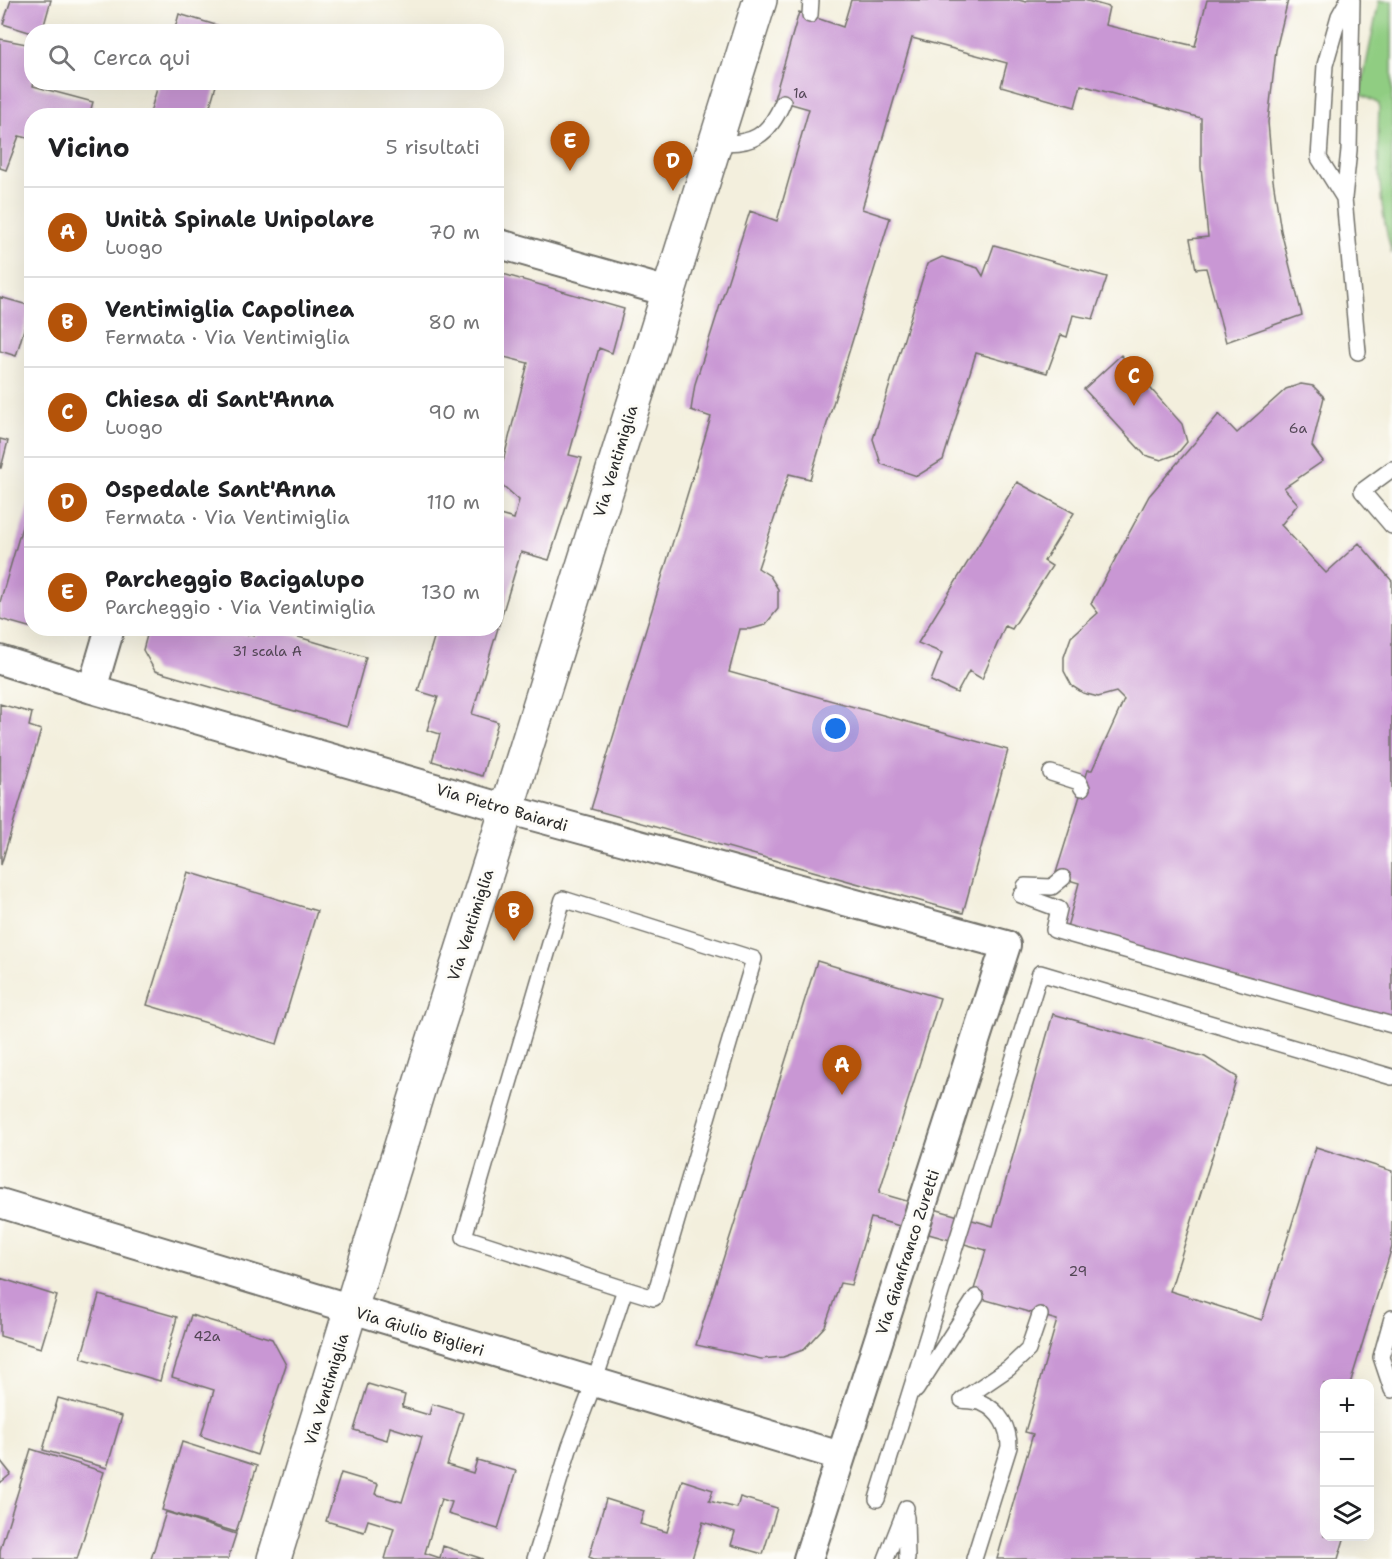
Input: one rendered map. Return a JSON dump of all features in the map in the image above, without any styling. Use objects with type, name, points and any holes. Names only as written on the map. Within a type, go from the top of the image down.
[{"type":"street","name":"Via Ventimiglia","points":[[274,1559],[760,0]]},
{"type":"street","points":[[504,245],[668,291]]},
{"type":"street","points":[[92,689],[108,636]]},
{"type":"street","name":"Via Pietro Baiardi","points":[[0,660],[92,689],[507,809],[1006,945]]},
{"type":"street","name":"Via Gianfranco Zuretti","points":[[808,1559],[1006,945]]},
{"type":"street","name":"Via Giulio Biglieri","points":[[0,1203],[840,1456]]},
{"type":"lane","points":[[1344,198],[1319,158],[1325,65],[1339,16],[1347,0]]},
{"type":"lane","points":[[1352,0],[1349,150],[1344,198],[1358,352]]},
{"type":"lane","points":[[716,142],[738,144],[761,135],[775,123],[783,102]]},
{"type":"lane","points":[[1392,469],[1362,491],[1392,526]]},
{"type":"lane","points":[[1051,773],[1079,782],[1082,788]]},
{"type":"lane","points":[[1063,878],[1052,887],[1023,890],[1059,909],[1054,930],[1392,1025]]},
{"type":"lane","points":[[563,899],[754,959],[654,1298],[625,1288],[464,1237],[563,899]]},
{"type":"lane","points":[[877,1499],[1040,973],[1392,1077]]},
{"type":"lane","points":[[536,1559],[570,1446],[594,1383],[625,1288]]},
{"type":"lane","points":[[906,1406],[976,1297]]},
{"type":"lane","points":[[974,1559],[1009,1447],[1009,1432],[1000,1417],[982,1404],[962,1400],[1009,1368],[1028,1350],[1040,1315]]},
{"type":"lane","points":[[1392,1318],[1381,1357],[1392,1390]]},
{"type":"lane","points":[[886,1559],[906,1508],[907,1559]]},
{"type":"green space","points":[[1379,1],[1392,1],[1392,254],[1387,236],[1380,180],[1379,104],[1360,94]]},
{"type":"building","points":[[11,0],[51,0],[44,24],[24,24],[24,31],[3,24]]},
{"type":"building","points":[[851,0],[1019,0],[1026,2],[1027,0],[1084,0],[1109,7],[1105,25],[1195,46],[1207,0],[1288,0],[1276,50],[1268,122],[1273,180],[1281,231],[1302,315],[1226,342],[1206,268],[1196,269],[1190,239],[1208,237],[1201,167],[1201,118],[1081,85],[1075,107],[1001,86],[1007,63],[912,38],[862,209],[890,218],[810,479],[789,474],[758,568],[770,576],[778,589],[778,609],[765,625],[740,629],[729,672],[1008,750],[963,913],[591,809],[711,417],[691,410],[695,384],[750,211],[777,221],[809,109],[774,99],[799,12],[843,27]]},
{"type":"building","points":[[179,14],[213,24],[176,24]]},
{"type":"building","points":[[0,39],[24,44],[24,90],[48,90],[93,102],[91,108],[24,108],[24,137],[19,136],[6,170],[0,168]]},
{"type":"building","points":[[157,90],[215,90],[209,108],[151,108]]},
{"type":"building","points":[[994,245],[1107,277],[1093,319],[1073,315],[1067,337],[1061,335],[1047,373],[976,353],[943,460],[917,476],[881,464],[873,439],[927,264],[942,257],[978,268],[983,276]]},
{"type":"building","points":[[504,274],[624,309],[612,353],[599,348],[569,455],[582,458],[549,560],[521,552],[504,608],[504,516],[514,519],[519,500],[504,486],[504,457],[528,363],[504,357]]},
{"type":"building","points":[[0,297],[24,304],[24,329],[16,356],[0,351]]},
{"type":"building","points":[[1121,355],[1182,424],[1187,442],[1177,454],[1161,460],[1145,455],[1084,389]]},
{"type":"building","points":[[1301,384],[1313,386],[1324,397],[1312,446],[1323,461],[1284,488],[1298,504],[1281,525],[1326,573],[1359,543],[1392,581],[1392,1022],[1066,931],[1079,883],[1055,876],[1088,770],[1092,770],[1124,700],[1116,692],[1098,697],[1083,693],[1072,686],[1064,671],[1064,657],[1071,637],[1098,613],[1091,604],[1149,496],[1219,414],[1237,433],[1286,389]]},
{"type":"building","points":[[0,439],[8,441],[1,468],[0,468]]},
{"type":"building","points":[[1017,482],[1074,513],[1044,561],[1052,566],[1012,629],[1005,626],[982,679],[969,671],[957,693],[931,681],[942,653],[918,643]]},
{"type":"building","points":[[24,520],[24,626],[0,619],[0,602]]},
{"type":"building","points":[[147,636],[295,636],[366,657],[347,726],[155,671],[143,650]]},
{"type":"building","points":[[435,636],[496,636],[472,714],[498,722],[482,776],[432,761],[440,734],[427,730],[438,697],[418,691]]},
{"type":"building","points":[[0,704],[32,713],[29,726],[41,730],[1,865]]},
{"type":"building","points":[[188,872],[317,911],[277,1044],[147,1005]]},
{"type":"building","points":[[817,961],[940,998],[879,1193],[993,1226],[1053,1014],[1205,1057],[1237,1077],[1170,1291],[1262,1320],[1316,1147],[1392,1171],[1392,1247],[1352,1379],[1320,1379],[1320,1541],[1343,1541],[1338,1559],[997,1559],[1033,1434],[1025,1432],[1057,1320],[972,1296],[986,1250],[871,1218],[851,1285],[840,1283],[825,1326],[803,1350],[783,1357],[761,1359],[696,1345]]},
{"type":"building","points":[[0,1278],[57,1296],[41,1348],[0,1336]]},
{"type":"building","points":[[99,1295],[177,1317],[160,1381],[81,1358]]},
{"type":"building","points":[[191,1315],[272,1339],[286,1365],[257,1455],[201,1436],[214,1390],[172,1377]]},
{"type":"building","points":[[368,1384],[405,1395],[402,1407],[429,1415],[432,1404],[463,1413],[447,1465],[473,1473],[477,1460],[516,1471],[498,1529],[448,1514],[452,1502],[441,1499],[425,1553],[440,1558],[443,1546],[483,1559],[385,1559],[394,1528],[368,1520],[364,1532],[326,1521],[341,1473],[378,1484],[375,1494],[402,1502],[422,1437],[390,1427],[387,1440],[354,1430]]},
{"type":"building","points":[[58,1398],[122,1416],[107,1468],[43,1450]]},
{"type":"building","points":[[182,1442],[257,1466],[236,1532],[162,1510]]},
{"type":"building","points":[[31,1449],[104,1472],[77,1559],[0,1559],[0,1550]]},
{"type":"building","points":[[0,1460],[11,1474],[0,1483]]},
{"type":"building","points":[[682,1480],[713,1490],[709,1501],[737,1508],[740,1497],[777,1508],[763,1554],[731,1545],[735,1532],[703,1522],[692,1559],[594,1559],[589,1557],[606,1499],[644,1511],[640,1524],[667,1532]]},
{"type":"building","points":[[166,1512],[236,1534],[228,1559],[151,1559]]},
{"type":"place","name":"Parcheggio Bacigalupo","points":[[570,171]]},
{"type":"place","name":"Ospedale Sant'Anna","points":[[673,191]]},
{"type":"place","name":"Chiesa di Sant'Anna","points":[[1134,406]]},
{"type":"place","name":"Ventimiglia Capolinea","points":[[514,941]]},
{"type":"place","name":"Unità Spinale Unipolare","points":[[842,1095]]}]
